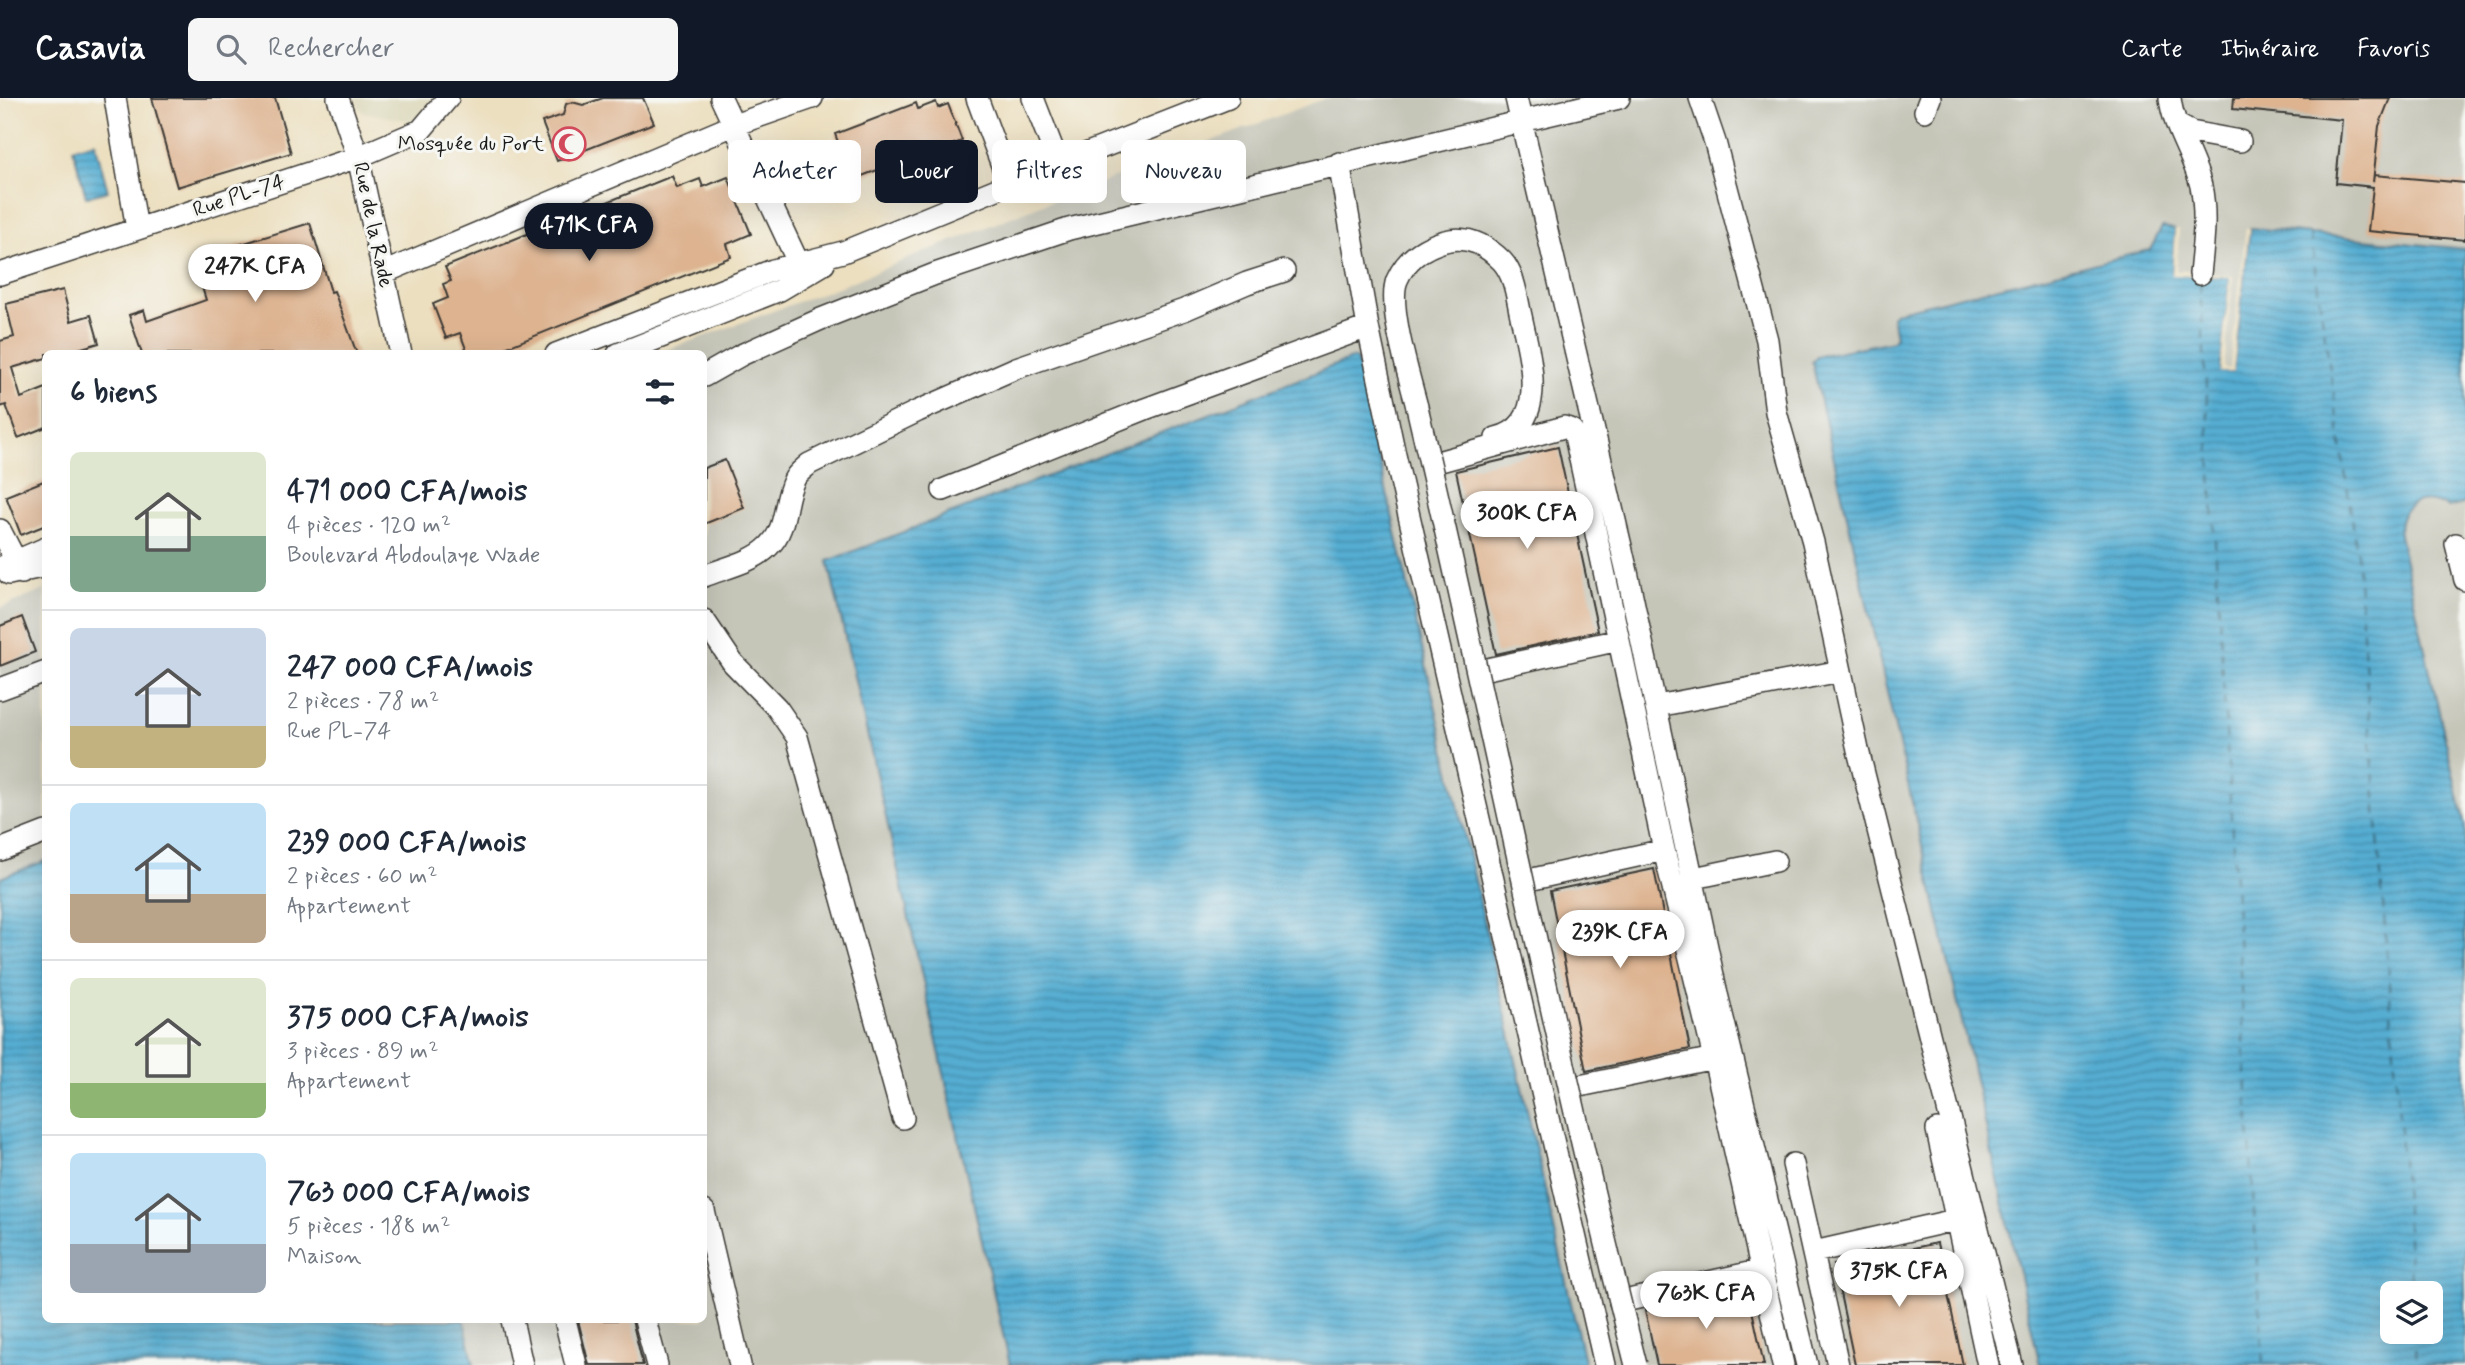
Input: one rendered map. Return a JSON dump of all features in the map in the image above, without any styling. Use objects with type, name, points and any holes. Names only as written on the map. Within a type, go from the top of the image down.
[{"type":"street","points":[[115,98],[137,229]]},
{"type":"street","name":"Rue de la Rade","points":[[338,98],[358,157],[400,350]]},
{"type":"street","name":"Rue PL-74","points":[[0,274],[358,157],[421,130],[449,98]]},
{"type":"street","points":[[721,98],[802,269]]},
{"type":"street","points":[[383,272],[734,125],[811,98]]},
{"type":"street","points":[[977,98],[993,140]]},
{"type":"street","points":[[1033,98],[1050,140]]},
{"type":"street","points":[[1107,142],[1189,105],[1228,98]]},
{"type":"street","points":[[1516,98],[1657,706],[1717,994],[1807,1365]]},
{"type":"street","points":[[707,374],[741,355],[821,319],[993,254],[1069,229],[1619,98]]},
{"type":"street","points":[[1700,98],[1715,142],[1767,340],[1776,412],[1813,542],[1858,750],[2012,1365]]},
{"type":"street","points":[[2170,98],[2171,113],[2178,125],[2202,195],[2204,228],[2200,274]]},
{"type":"street","points":[[2178,125],[2191,132],[2240,141]]},
{"type":"street","points":[[1339,163],[1368,327],[1403,454],[1605,1365]]},
{"type":"street","points":[[566,350],[773,270],[802,269],[992,191]]},
{"type":"street","points":[[1403,454],[1423,450],[1436,448],[1501,438],[1521,422],[1528,410],[1533,391],[1533,368],[1513,282],[1505,264],[1489,249],[1469,239],[1448,240],[1426,247],[1410,260],[1396,282],[1396,316],[1419,418],[1425,441],[1427,452],[1478,671],[1570,1088],[1636,1365]]},
{"type":"street","points":[[628,350],[780,290],[802,269]]},
{"type":"street","points":[[707,575],[767,549],[782,526],[795,477],[809,464],[918,411],[1016,368],[1184,310],[1247,283],[1284,271]]},
{"type":"street","points":[[943,490],[1145,409],[1368,327]]},
{"type":"street","points":[[1430,464],[1564,428],[1572,430],[1575,436],[1664,849],[1783,1365]]},
{"type":"street","points":[[0,530],[13,567]]},
{"type":"street","points":[[2456,544],[2465,580]]},
{"type":"street","points":[[0,575],[42,550]]},
{"type":"street","points":[[13,567],[42,566]]},
{"type":"street","points":[[707,624],[733,663],[778,708],[796,737],[902,1118]]},
{"type":"street","points":[[1478,671],[1619,640]]},
{"type":"street","points":[[1657,706],[1841,671]]},
{"type":"street","points":[[0,689],[42,673]]},
{"type":"street","points":[[0,850],[42,834]]},
{"type":"street","points":[[1524,881],[1664,849]]},
{"type":"street","points":[[1694,878],[1776,861]]},
{"type":"street","points":[[1570,1088],[1714,1058]]},
{"type":"street","points":[[1937,1130],[1988,1365]]},
{"type":"street","points":[[1793,1164],[1838,1365]]},
{"type":"street","points":[[1814,1252],[1955,1220]]},
{"type":"street","points":[[707,1224],[740,1365]]},
{"type":"street","points":[[1620,1302],[1762,1270]]},
{"type":"street","points":[[513,1323],[522,1365]]},
{"type":"street","points":[[566,1323],[576,1365]]},
{"type":"street","points":[[646,1323],[657,1365]]},
{"type":"shaded area","points":[[354,98],[433,98],[414,122],[362,112]]},
{"type":"shaded area","points":[[1326,98],[2465,98],[2465,1365],[0,1365],[0,608],[42,591],[42,1323],[707,1323],[707,350],[666,350],[831,290],[1046,203],[1107,203],[1107,180],[1121,175],[1121,203],[1246,203],[1246,140],[1214,140]]},
{"type":"water","points":[[95,142],[108,191],[86,197],[73,148]]},
{"type":"water","points":[[2162,227],[2175,229],[2172,274],[2230,277],[2220,371],[2233,372],[2250,228],[2465,249],[2465,503],[2449,508],[2430,502],[2414,504],[2403,515],[2399,535],[2465,826],[2465,1365],[2040,1365],[1812,362],[1817,356],[1893,341],[1896,336],[1892,316],[1896,312],[2150,250]]},
{"type":"water","points":[[1354,358],[1357,361],[1585,1365],[1010,1365],[828,561]]},
{"type":"water","points":[[42,862],[42,1323],[465,1323],[474,1365],[0,1365],[0,878]]},
{"type":"pier","points":[[2246,228],[2249,228],[2233,372],[2220,372],[2230,277],[2172,275],[2175,229],[2179,229],[2176,271],[2233,276],[2224,368],[2230,369]]},
{"type":"building","points":[[152,98],[275,98],[291,153],[177,187]]},
{"type":"building","points":[[603,98],[643,98],[654,123],[557,161],[542,122],[563,115],[566,104],[572,102],[583,105]]},
{"type":"building","points":[[2234,98],[2390,98],[2379,126],[2373,182],[2374,175],[2465,183],[2465,240],[2368,231],[2373,187],[2336,183],[2342,120],[2233,109]]},
{"type":"building","points":[[936,102],[938,108],[948,104],[962,140],[875,140],[875,171],[861,176],[861,140],[837,140],[835,134],[916,103],[918,109]]},
{"type":"building","points":[[672,176],[677,188],[700,179],[703,187],[728,177],[728,203],[738,203],[751,234],[727,244],[731,257],[500,350],[466,350],[460,333],[446,338],[433,304],[448,298],[443,284],[451,281],[445,267]]},
{"type":"building","points":[[310,223],[331,292],[334,291],[356,350],[141,350],[129,315],[144,310],[147,321],[206,300],[193,259]]},
{"type":"building","points":[[63,290],[71,321],[91,315],[99,343],[75,350],[42,350],[42,359],[12,368],[21,398],[42,390],[42,429],[18,438],[6,405],[0,407],[0,341],[14,337],[6,304]]},
{"type":"building","points":[[1558,447],[1598,631],[1496,654],[1456,471]]},
{"type":"building","points":[[725,460],[744,508],[707,523],[707,467]]},
{"type":"building","points":[[42,482],[42,527],[21,535],[6,496]]},
{"type":"building","points":[[22,617],[35,652],[0,666],[0,626]]},
{"type":"building","points":[[1654,869],[1690,1049],[1586,1071],[1550,891]]},
{"type":"building","points":[[1937,1243],[1963,1365],[1855,1365],[1834,1265]]},
{"type":"building","points":[[1747,1287],[1764,1365],[1657,1365],[1645,1310]]},
{"type":"building","points":[[579,1323],[633,1323],[643,1365],[589,1365]]},
{"type":"ferry route","points":[[2310,234],[2357,553],[2411,1281]]},
{"type":"ferry route","points":[[2200,283],[2263,1365]]},
{"type":"ferry route","points":[[2416,1344],[2417,1365]]},
{"type":"place","name":"Mosquée du Port","points":[[569,144]]}]
